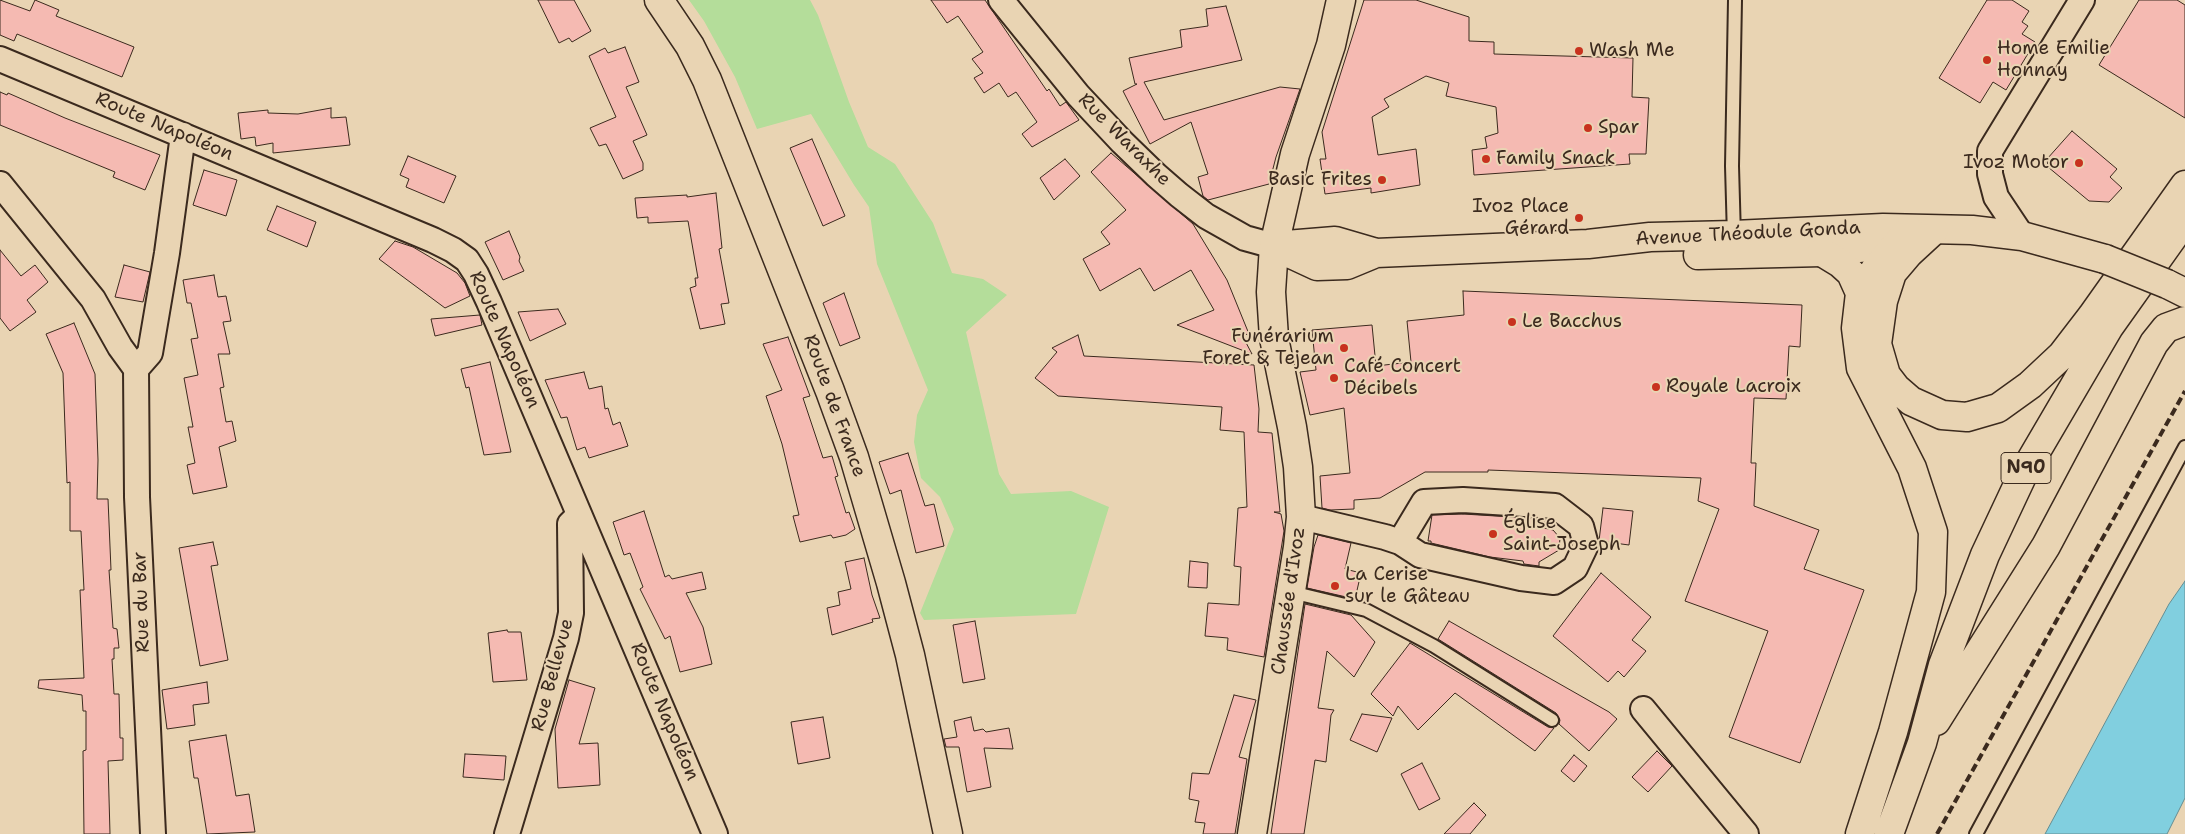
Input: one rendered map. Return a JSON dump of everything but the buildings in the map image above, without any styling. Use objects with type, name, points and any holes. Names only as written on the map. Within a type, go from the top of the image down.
[{"type":"main road","name":"Route de France","points":[[659,0],[690,46],[708,80],[854,457],[892,583],[910,655],[948,834]]},
{"type":"main road","name":"Chaussée d'Ivoz","points":[[1252,834],[1301,518],[1298,467],[1292,427],[1274,338],[1271,292],[1274,246],[1295,154],[1331,45],[1341,0]]},
{"type":"main road","name":"N90","points":[[1860,834],[1893,732],[1937,635],[1988,509],[2022,442],[2074,353],[2092,316],[2185,186]]},
{"type":"main road","name":"N90","points":[[1890,834],[1922,743],[1943,665],[1985,555],[2024,472],[2063,402],[2109,327],[2185,220]]},
{"type":"main road","name":"Avenue Théodule Gonda","points":[[1274,246],[1317,266],[1347,265],[1376,254],[1588,244],[1632,253],[1734,245],[1883,228],[1972,230],[2022,236],[2106,259],[2180,290]]},
{"type":"main road","name":"Avenue Théodule Gonda","points":[[1734,245],[1822,252],[1877,246],[1921,230]]},
{"type":"main road","points":[[1921,230],[1909,253],[1892,273],[1883,301],[1877,344],[1886,375],[1896,388],[1911,401],[1942,415],[1967,417],[1998,408],[2030,385],[2062,355],[2092,316]]},
{"type":"main road","points":[[1893,732],[1931,592],[1933,532],[1912,468],[1861,368],[1856,328],[1860,293],[1876,268],[1921,230]]},
{"type":"main road","points":[[1822,252],[1840,263],[1851,273],[1860,293]]},
{"type":"main road","points":[[1922,743],[2046,546],[2154,343],[2166,328],[2185,321]]},
{"type":"street","name":"Rue Waraxhe","points":[[1001,0],[1078,95],[1156,175],[1206,216],[1245,238],[1274,246]]},
{"type":"street","points":[[2022,236],[1996,197],[1990,174],[1990,151],[2082,0]]},
{"type":"street","name":"Route Napoléon","points":[[0,59],[433,240],[454,250],[467,260],[489,302],[715,834]]},
{"type":"street","points":[[0,184],[92,299],[120,347],[136,369],[150,353],[183,135]]},
{"type":"street","name":"Rue du Bar","points":[[136,369],[138,497],[153,834]]},
{"type":"street","points":[[1301,518],[1385,537],[1400,542],[1420,555],[1521,578],[1554,582],[1575,568],[1586,545],[1581,526],[1555,506],[1463,500],[1424,502],[1400,542]]},
{"type":"street","name":"Rue Bellevue","points":[[507,834],[566,638],[571,614],[570,524],[579,515]]},
{"type":"street","points":[[1643,708],[1746,834]]},
{"type":"lane","points":[[1734,245],[1732,166],[1735,0]]},
{"type":"lane","points":[[1976,834],[2185,447]]},
{"type":"lane","points":[[1291,592],[1366,610],[1434,646],[1552,720]]},
{"type":"green space","points":[[689,0],[810,0],[818,15],[849,102],[868,147],[895,164],[933,223],[952,273],[983,279],[1007,295],[966,332],[999,474],[1011,494],[1071,491],[1109,507],[1076,614],[924,620],[920,613],[954,529],[940,497],[921,478],[914,442],[917,415],[928,390],[877,264],[869,207],[811,114],[757,129],[735,77],[704,21]]},
{"type":"water","points":[[2185,581],[2185,798],[2167,834],[2045,834],[2169,604]]},
{"type":"railway","points":[[1937,834],[2185,391]]},
{"type":"place","name":"Wash Me","points":[[1579,51]]},
{"type":"place","name":"Home Emilie Honnay","points":[[1987,60]]},
{"type":"place","name":"Spar","points":[[1588,128]]},
{"type":"place","name":"Family Snack","points":[[1486,159]]},
{"type":"place","name":"Ivoz Motor","points":[[2079,163]]},
{"type":"place","name":"Basic Frites","points":[[1382,180]]},
{"type":"place","name":"Ivoz Place Gérard","points":[[1579,218]]},
{"type":"place","name":"Le Bacchus","points":[[1512,322]]},
{"type":"place","name":"Funérarium Foret & Tejean","points":[[1344,348]]},
{"type":"place","name":"Café Concert Décibels","points":[[1334,378]]},
{"type":"place","name":"Royale Lacroix","points":[[1656,387]]},
{"type":"place","name":"Église Saint-Joseph","points":[[1493,534]]},
{"type":"place","name":"La Cerise sur le Gâteau","points":[[1335,586]]}]
